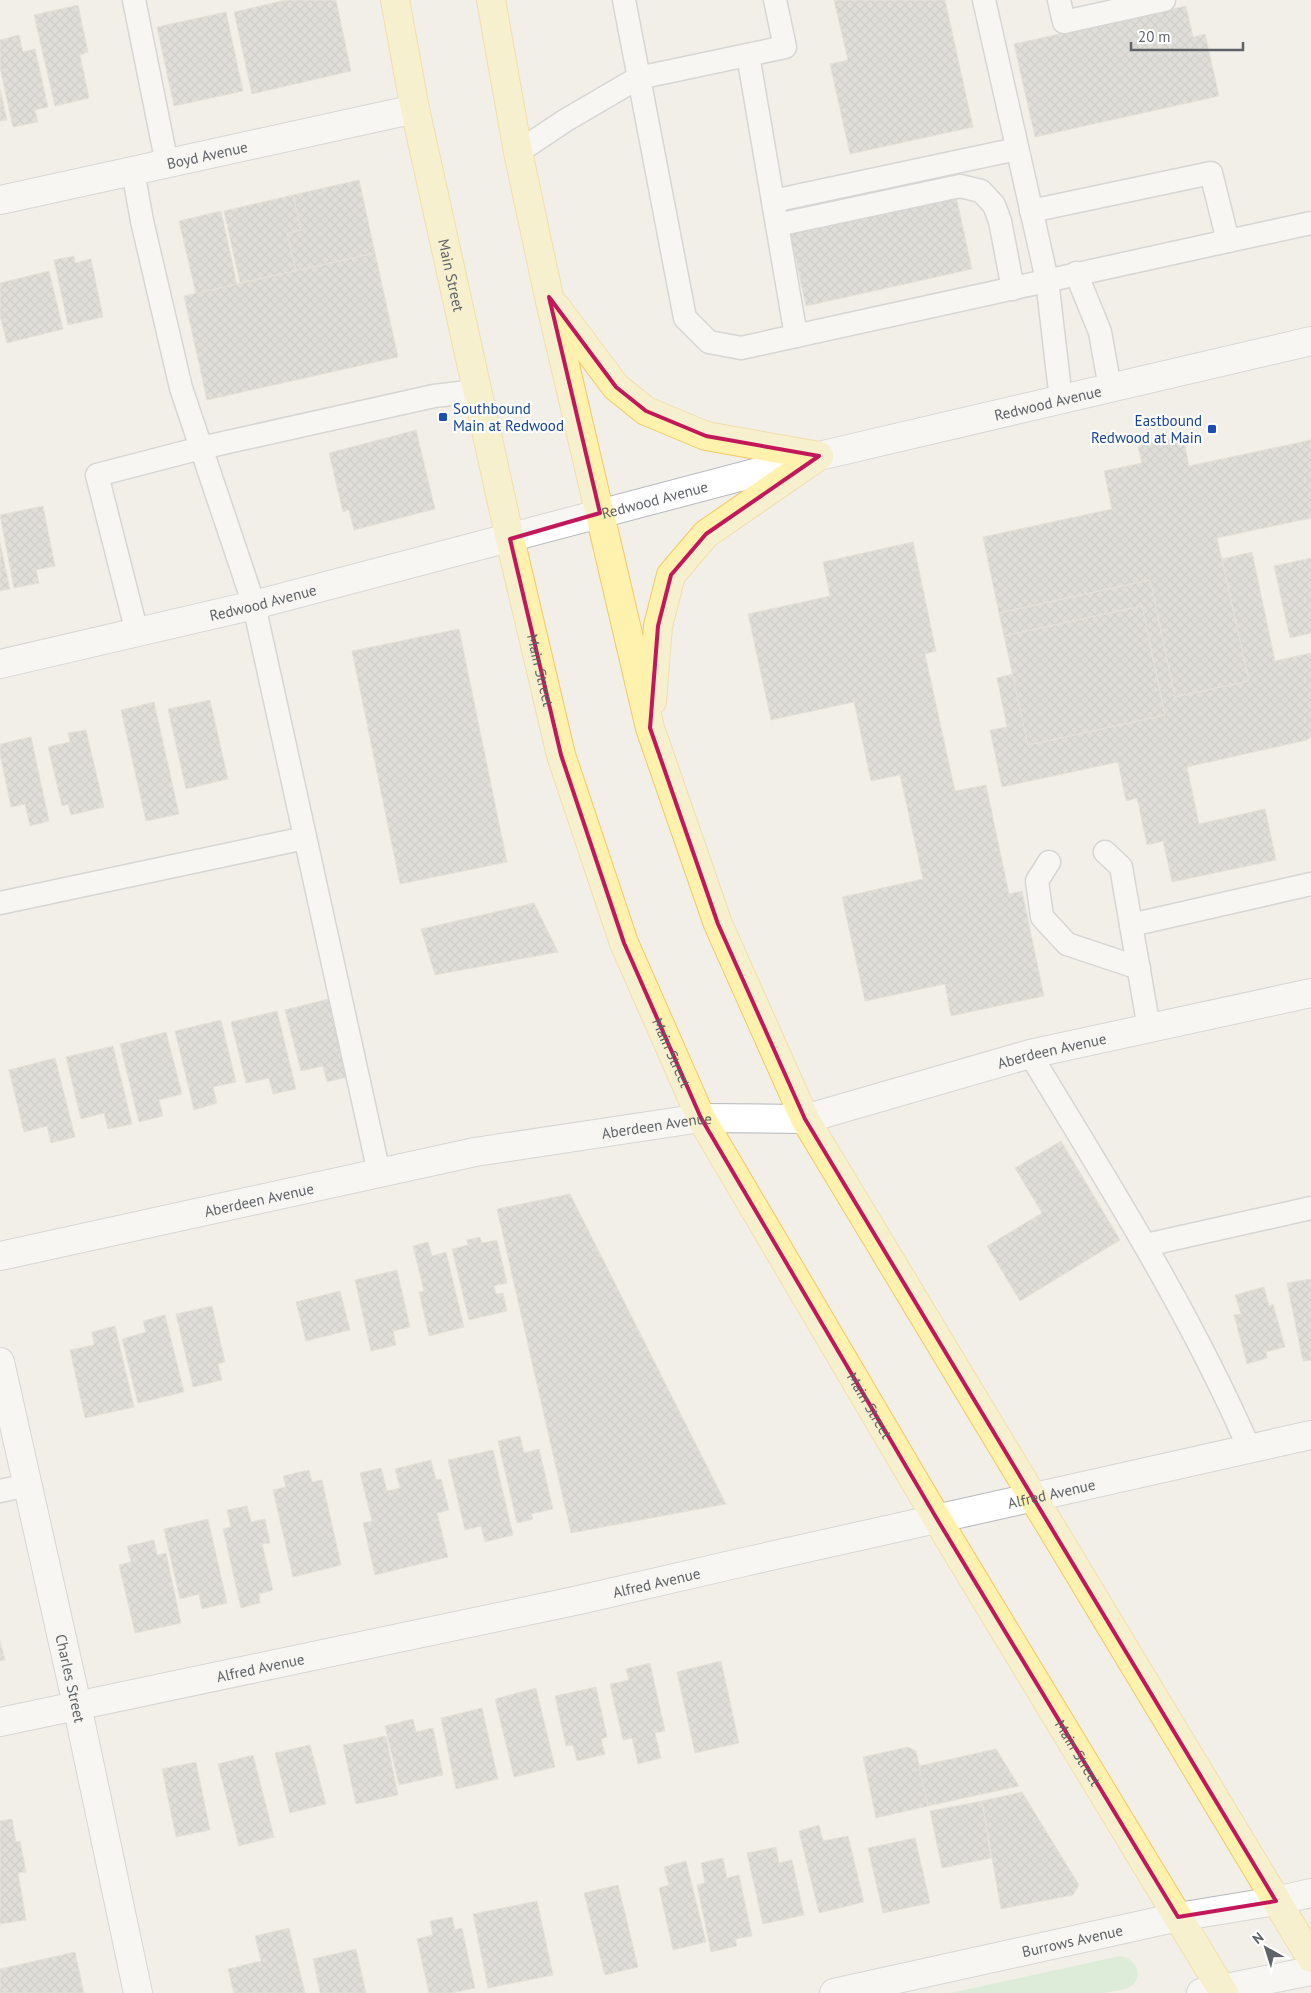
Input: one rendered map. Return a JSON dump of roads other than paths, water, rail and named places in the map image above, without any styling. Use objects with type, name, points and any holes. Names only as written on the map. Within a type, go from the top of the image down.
[{"type":"main road","name":"Main Street","points":[[395,0],[415,109],[477,391],[561,755],[624,943],[702,1118],[937,1520],[1178,1917],[1216,1991]]},
{"type":"main road","points":[[491,0],[518,152],[548,297],[650,728],[718,924],[805,1118],[1311,1958]]},
{"type":"main road","points":[[548,297],[616,387],[646,411],[706,436],[819,456]]},
{"type":"main road","points":[[650,728],[658,626],[671,575],[706,534],[819,456]]},
{"type":"street","name":"Boyd Avenue","points":[[0,200],[415,109]]},
{"type":"street","name":"Redwood Avenue","points":[[0,664],[254,605],[819,456],[1311,341]]},
{"type":"street","name":"Aberdeen Avenue","points":[[0,1256],[475,1152],[702,1118],[805,1118],[1030,1054],[1311,993]]},
{"type":"street","name":"Charles Street","points":[[0,1362],[77,1705],[138,1993]]},
{"type":"street","name":"Alfred Avenue","points":[[0,1722],[580,1600],[1311,1434]]},
{"type":"street","name":"Burrows Avenue","points":[[834,1993],[1178,1917],[1276,1901],[1311,1893]]},
{"type":"street","points":[[1216,1991],[1311,1971]]},
{"type":"lane","points":[[134,0],[167,164]]},
{"type":"lane","points":[[624,0],[685,318],[709,342],[741,348],[1311,223]]},
{"type":"lane","points":[[518,152],[566,120],[638,78],[785,47],[775,0]]},
{"type":"lane","points":[[984,0],[1047,280],[1061,400]]},
{"type":"lane","points":[[1059,0],[1064,22],[1164,0]]},
{"type":"lane","points":[[748,55],[796,336]]},
{"type":"lane","points":[[773,201],[1017,149]]},
{"type":"lane","points":[[133,171],[142,221],[181,388],[254,605],[378,1173]]},
{"type":"lane","points":[[1031,211],[1211,173],[1228,240]]},
{"type":"lane","points":[[777,225],[960,186],[981,192],[994,204],[1000,221],[1013,289]]},
{"type":"lane","points":[[1076,274],[1100,332],[1110,388]]},
{"type":"lane","points":[[137,633],[98,475],[201,448],[434,396],[477,391]]},
{"type":"lane","points":[[0,903],[305,838]]},
{"type":"lane","points":[[1105,852],[1122,867],[1149,1028]]},
{"type":"lane","points":[[1049,862],[1037,881],[1042,917],[1067,944],[1139,968]]},
{"type":"lane","points":[[1132,925],[1311,884]]},
{"type":"lane","points":[[1030,1054],[1146,1245],[1231,1406],[1249,1448]]},
{"type":"lane","points":[[1146,1245],[1311,1208]]},
{"type":"lane","points":[[0,1491],[28,1485]]},
{"type":"place","name":"Southbound Main at Redwood","points":[[443,417]]},
{"type":"place","name":"Eastbound Redwood at Main","points":[[1212,429]]}]
